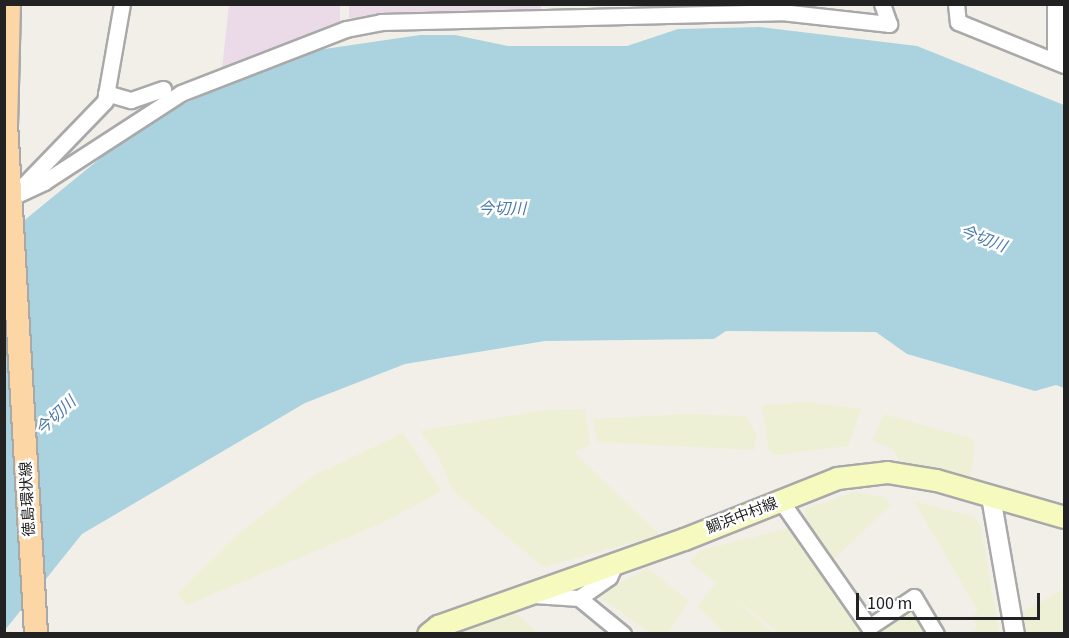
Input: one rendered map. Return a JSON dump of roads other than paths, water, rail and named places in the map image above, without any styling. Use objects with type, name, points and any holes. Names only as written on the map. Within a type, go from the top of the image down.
[{"type":"main road","name":"徳島環状線","points":[[9,4],[6,124],[36,633]]},
{"type":"main road","name":"鯛浜中村線","points":[[428,633],[438,626],[615,564],[837,478],[887,472],[936,480],[1065,518]]},
{"type":"street","points":[[10,198],[82,129],[105,101],[122,4]]},
{"type":"street","points":[[10,198],[44,182],[181,93],[346,29],[381,22],[687,10],[781,12],[889,24],[882,4]]},
{"type":"street","points":[[956,4],[958,22],[1060,63],[1055,4]]},
{"type":"street","points":[[106,93],[130,100],[163,89]]},
{"type":"street","points":[[992,497],[1015,633]]},
{"type":"street","points":[[781,501],[868,627],[914,597],[936,633]]},
{"type":"street","points":[[525,595],[579,598],[609,578],[615,564]]},
{"type":"street","points":[[579,598],[617,632]]},
{"type":"water","name":"今切川","points":[[759,27],[917,46],[1064,105],[1064,388],[1056,385],[1035,391],[907,354],[876,332],[726,331],[714,339],[545,341],[405,364],[305,403],[82,534],[5,630],[5,236],[146,121],[297,53],[420,35],[455,35],[508,46],[627,46],[678,29]]}]
